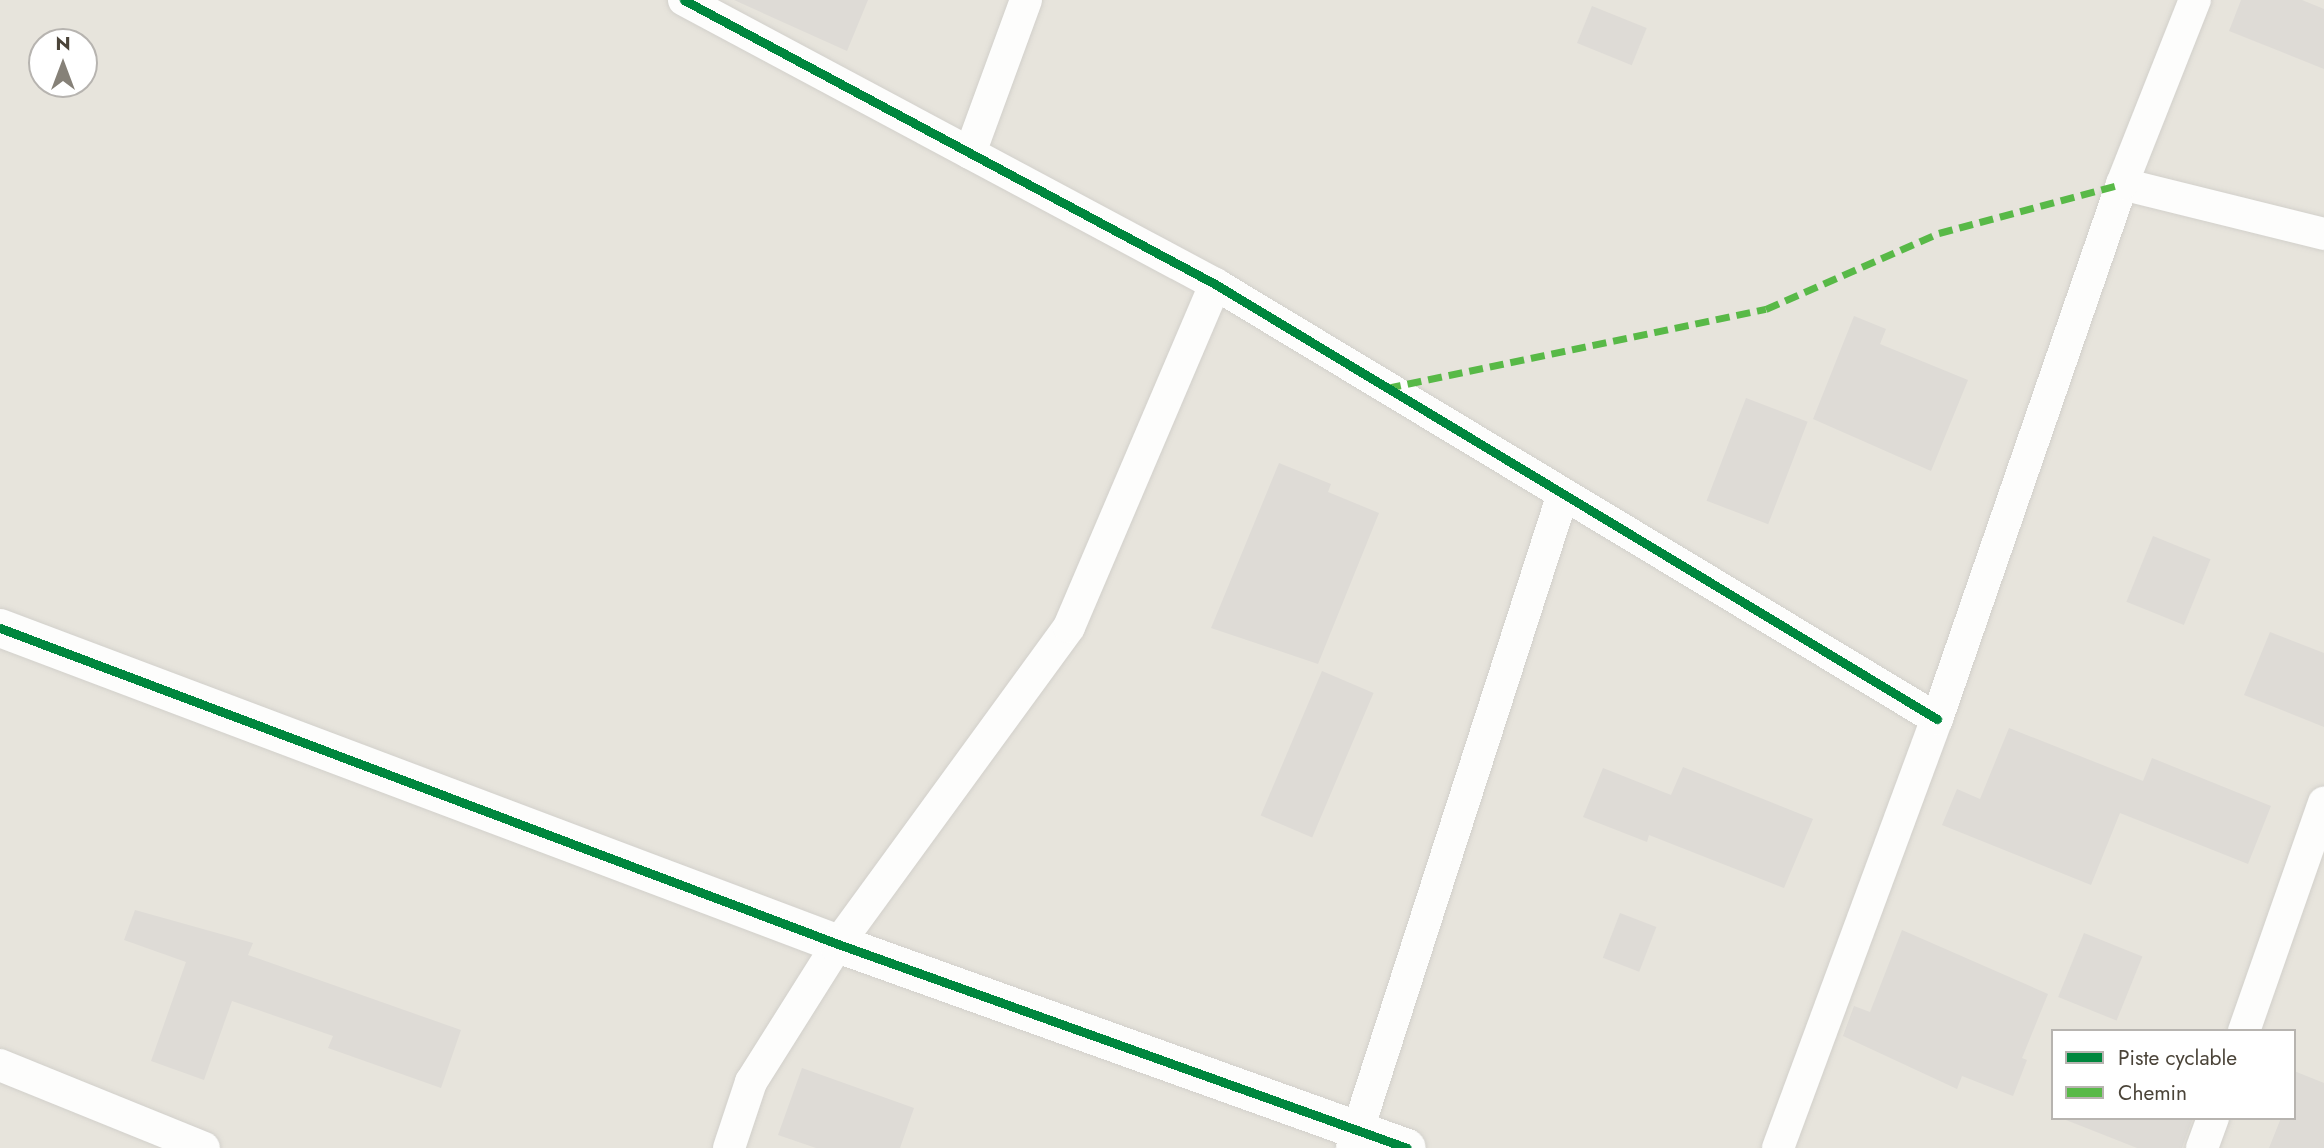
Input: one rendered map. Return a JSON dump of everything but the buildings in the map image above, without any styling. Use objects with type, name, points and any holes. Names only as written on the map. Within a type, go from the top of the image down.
[{"type":"street","points":[[684,0],[1215,284],[1937,719]]},
{"type":"street","points":[[970,153],[1026,0]]},
{"type":"street","points":[[1778,1148],[1937,719],[2122,184],[2192,1]]},
{"type":"street","points":[[2122,184],[2324,234]]},
{"type":"street","points":[[729,1148],[751,1082],[838,944],[1069,627],[1215,284]]},
{"type":"street","points":[[1355,1139],[1563,494]]},
{"type":"street","points":[[0,628],[1355,1139],[1408,1148]]},
{"type":"street","points":[[2245,1029],[2324,803]]},
{"type":"street","points":[[0,1065],[204,1148]]},
{"type":"street","points":[[2203,1148],[2212,1120]]},
{"type":"shaded area","points":[[0,0],[2324,0],[2324,1148],[0,1148]]},
{"type":"marked path","points":[[1387,388],[1766,309],[1939,233],[2122,184]]},
{"type":"cycle path","points":[[684,0],[1215,284],[1937,719]]},
{"type":"cycle path","points":[[0,628],[838,944],[1407,1148]]}]
